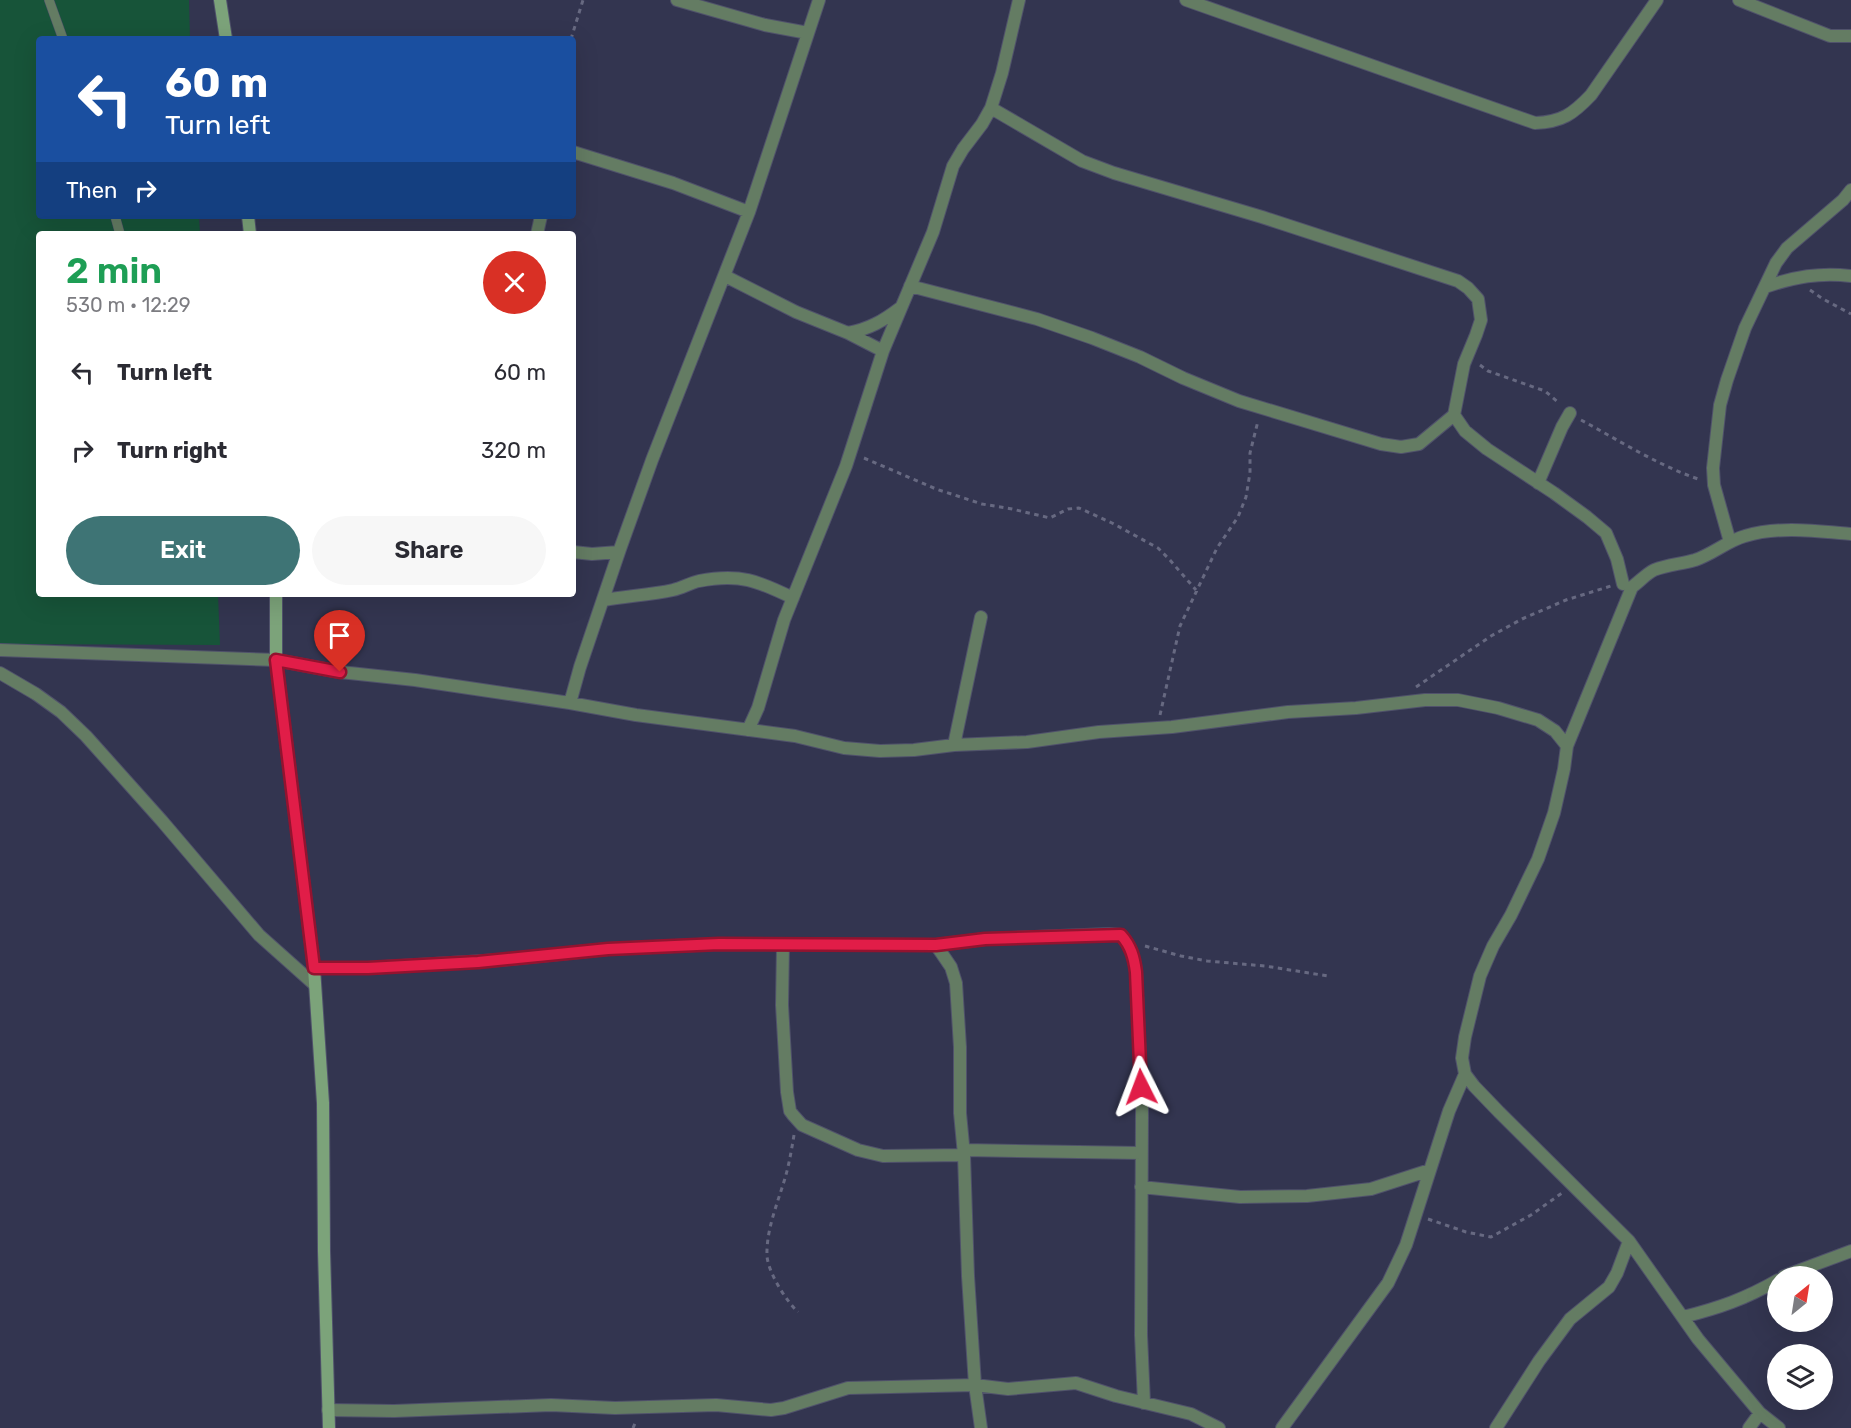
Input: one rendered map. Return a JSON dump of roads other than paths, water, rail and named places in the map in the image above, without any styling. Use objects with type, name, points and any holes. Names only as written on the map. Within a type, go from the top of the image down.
[{"type":"street","points":[[220,0],[226,36]]},
{"type":"street","points":[[677,0],[765,25],[808,33]]},
{"type":"street","points":[[570,703],[580,667],[652,460],[749,212],[819,0]]},
{"type":"street","points":[[748,730],[758,708],[784,620],[851,453],[883,351],[933,232],[953,166],[991,108],[1002,73],[1019,0]]},
{"type":"street","points":[[1186,0],[1535,123],[1552,122],[1568,117],[1584,103],[1657,0]]},
{"type":"street","points":[[1739,0],[1830,36],[1851,36]]},
{"type":"street","points":[[910,286],[1037,319],[1140,357],[1239,401],[1381,444],[1401,447],[1419,444],[1454,415],[1464,364],[1481,320],[1478,299],[1458,281],[1262,217],[1114,173],[1082,161],[991,108]]},
{"type":"street","points":[[576,153],[673,183],[749,212]]},
{"type":"street","points":[[1730,542],[1714,485],[1713,468],[1720,405],[1745,328],[1776,263],[1787,248],[1843,200],[1851,190]]},
{"type":"street","points":[[1765,287],[1791,278],[1817,274],[1851,276]]},
{"type":"street","points":[[725,276],[796,312],[848,333],[883,351]]},
{"type":"street","points":[[848,333],[865,330],[879,324],[901,308]]},
{"type":"street","points":[[1538,483],[1570,413]]},
{"type":"street","points":[[1454,415],[1465,431],[1587,517],[1605,534],[1617,559],[1623,584]]},
{"type":"street","points":[[1779,1428],[1760,1413],[1698,1339],[1629,1241],[1474,1086],[1465,1074],[1462,1058],[1480,976],[1538,859],[1554,813],[1567,746],[1632,587],[1652,571],[1694,560],[1744,536],[1780,530],[1851,534]]},
{"type":"street","points":[[576,552],[592,554],[619,552]]},
{"type":"street","points":[[603,600],[673,590],[697,582],[735,577],[760,582],[793,598]]},
{"type":"street","points":[[276,597],[276,660],[314,968],[323,1103],[329,1428]]},
{"type":"street","points":[[954,745],[981,617]]},
{"type":"street","points":[[0,650],[276,660],[340,672],[415,680],[636,715],[795,736],[844,748],[880,751],[1027,742],[1288,712],[1425,700],[1458,700],[1498,708],[1538,720],[1555,731],[1567,746]]},
{"type":"street","points":[[0,673],[61,712],[86,736],[259,935],[315,985]]},
{"type":"street","points":[[314,968],[368,968],[500,960],[619,949],[719,944],[936,945],[985,939],[1121,935],[1133,954],[1136,972],[1142,1108],[1141,1335],[1144,1403]]},
{"type":"street","points":[[783,945],[782,1005],[787,1092],[790,1111],[802,1125],[858,1150],[883,1156],[964,1152],[1141,1153]]},
{"type":"street","points":[[936,945],[951,966],[956,983],[968,1276],[975,1385],[981,1428]]},
{"type":"street","points":[[1282,1428],[1388,1283],[1406,1245],[1449,1111],[1465,1074]]},
{"type":"street","points":[[1141,1187],[1240,1197],[1307,1196],[1371,1189],[1430,1170]]},
{"type":"street","points":[[1496,1428],[1539,1361],[1570,1319],[1609,1287],[1629,1241]]},
{"type":"street","points":[[1811,1266],[1851,1251]]},
{"type":"street","points":[[1683,1317],[1718,1308],[1750,1296],[1767,1286]]},
{"type":"street","points":[[328,1410],[394,1412],[551,1405],[615,1408],[716,1405],[771,1410],[848,1388],[975,1385],[1008,1389],[1076,1383],[1191,1414],[1219,1428]]},
{"type":"street","points":[[1749,1428],[1760,1413]]},
{"type":"lane","points":[[49,0],[62,36]]}]
